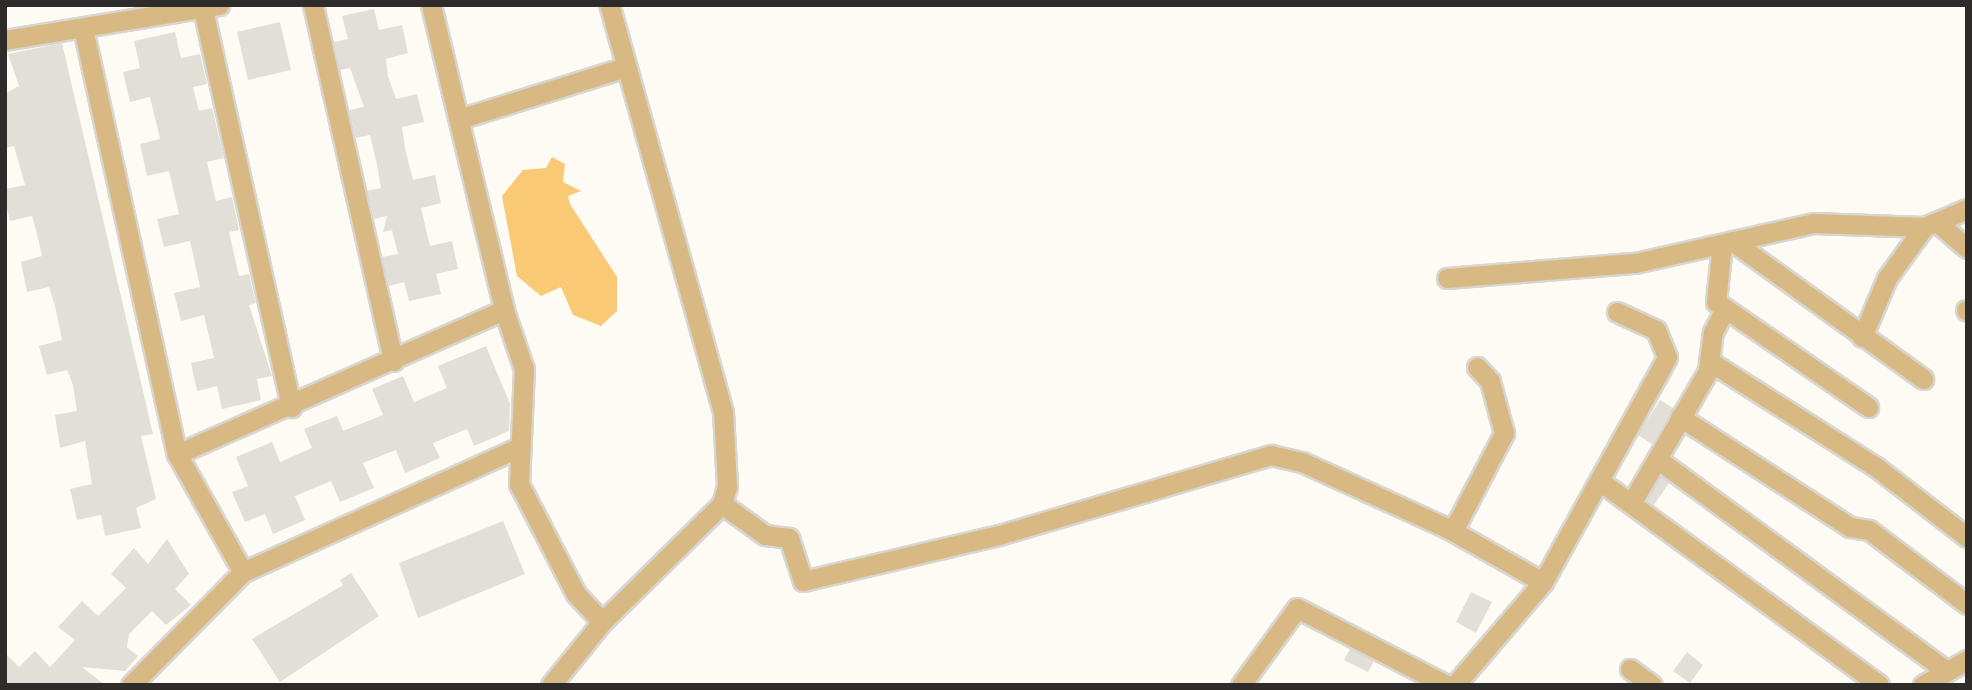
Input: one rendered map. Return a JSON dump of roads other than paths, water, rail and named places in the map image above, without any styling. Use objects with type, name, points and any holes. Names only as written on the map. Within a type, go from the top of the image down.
[{"type":"street","points":[[313,5],[393,361]]},
{"type":"street","points":[[431,5],[504,310],[524,369],[527,400],[517,448],[519,484],[533,520],[576,594],[602,622]]},
{"type":"street","points":[[551,685],[602,622],[722,503],[729,456],[723,412],[609,5]]},
{"type":"street","points":[[5,40],[211,7],[291,407]]},
{"type":"street","points":[[83,29],[177,454],[243,572]]},
{"type":"street","points":[[459,119],[626,67]]},
{"type":"street","points":[[1862,337],[1887,278],[1931,225],[1967,209]]},
{"type":"street","points":[[1447,278],[1585,270],[1835,221],[1931,225],[1967,248]]},
{"type":"street","points":[[1727,242],[1714,294],[1725,309],[1868,407]]},
{"type":"street","points":[[1727,242],[1923,379]]},
{"type":"street","points":[[1632,502],[1709,361],[1713,332],[1725,309]]},
{"type":"street","points":[[177,454],[291,407],[504,310]]},
{"type":"street","points":[[1241,685],[1297,608],[1442,683],[1543,582],[1601,482],[1667,357],[1656,330],[1617,312]]},
{"type":"street","points":[[1709,361],[1876,467],[1967,537]]},
{"type":"street","points":[[1447,528],[1456,525],[1504,433],[1490,381],[1476,367]]},
{"type":"street","points":[[1680,417],[1850,527],[1870,530],[1967,604]]},
{"type":"street","points":[[131,685],[243,572],[517,448]]},
{"type":"street","points":[[722,503],[765,535],[789,538],[803,582],[999,536],[1271,455],[1302,462],[1447,528],[1543,582]]},
{"type":"street","points":[[1657,458],[1947,671]]},
{"type":"street","points":[[1601,482],[1632,502],[1879,685]]},
{"type":"street","points":[[1923,685],[1967,660]]},
{"type":"street","points":[[1630,669],[1652,685]]}]
